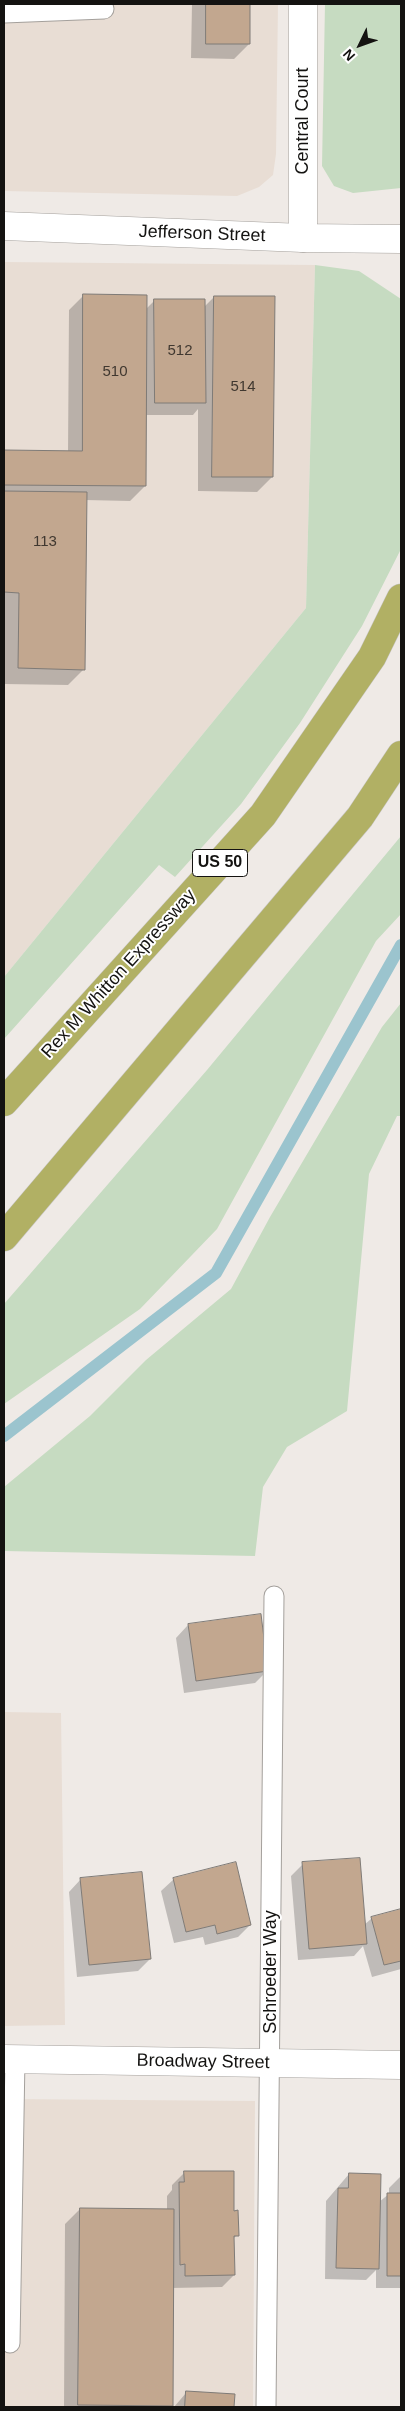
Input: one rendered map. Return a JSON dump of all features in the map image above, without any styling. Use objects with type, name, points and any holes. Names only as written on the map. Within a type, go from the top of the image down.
[{"type":"highway","name":"Rex M Whitton Expressway","points":[[4,1102],[263,815],[372,657],[401,598]]},
{"type":"highway","points":[[4,1237],[360,818],[401,755]]},
{"type":"street","name":"Central Court","points":[[303,4],[303,238]]},
{"type":"street","name":"Jefferson Street","points":[[4,226],[303,238],[401,239]]},
{"type":"street","name":"Broadway Street","points":[[9,2059],[401,2065]]},
{"type":"lane","points":[[4,13],[104,9]]},
{"type":"lane","name":"Schroeder Way","points":[[266,2407],[271,2063],[274,1596]]},
{"type":"lane","points":[[9,2059],[10,2343]]},
{"type":"shaded area","points":[[4,4],[278,4],[276,154],[273,175],[259,187],[237,196],[4,191]]},
{"type":"shaded area","points":[[4,262],[315,265],[306,608],[4,977]]},
{"type":"shaded area","points":[[4,1712],[61,1713],[65,2025],[4,2026]]},
{"type":"shaded area","points":[[4,2099],[255,2101],[253,2407],[4,2407]]},
{"type":"green space","points":[[325,4],[401,4],[401,188],[353,193],[334,186],[322,166]]},
{"type":"green space","points":[[315,265],[359,271],[401,299],[401,549],[362,626],[300,723],[241,804],[175,877],[159,865],[4,1039],[4,977],[306,608]]},
{"type":"green space","points":[[401,836],[401,914],[376,941],[217,1229],[140,1309],[4,1404],[4,1304],[207,1070]]},
{"type":"green space","points":[[401,1003],[401,1116],[397,1116],[369,1174],[347,1411],[287,1447],[263,1487],[255,1556],[4,1551],[4,1487],[90,1416],[146,1360],[231,1289],[270,1217],[382,1027]]},
{"type":"building","points":[[206,4],[250,4],[250,44],[206,44]]},
{"type":"building","points":[[83,294],[147,295],[146,486],[4,485],[4,450],[82,451]]},
{"type":"building","points":[[214,296],[275,296],[273,477],[212,477]]},
{"type":"building","points":[[154,299],[205,299],[206,403],[155,403]]},
{"type":"building","points":[[4,491],[87,492],[85,670],[18,668],[19,593],[4,592]]},
{"type":"building","points":[[261,1614],[268,1671],[196,1681],[188,1624]]},
{"type":"building","points":[[360,1858],[367,1944],[309,1949],[302,1862]]},
{"type":"building","points":[[236,1862],[251,1925],[217,1934],[215,1925],[186,1932],[173,1878]]},
{"type":"building","points":[[142,1872],[151,1959],[89,1965],[80,1878]]},
{"type":"building","points":[[401,1909],[401,1961],[384,1965],[371,1917]]},
{"type":"building","points":[[184,2171],[234,2171],[234,2211],[238,2210],[239,2236],[234,2236],[235,2275],[185,2276],[185,2264],[180,2265],[179,2182],[184,2182]]},
{"type":"building","points":[[349,2173],[381,2174],[379,2269],[336,2268],[338,2188],[348,2188]]},
{"type":"building","points":[[387,2193],[401,2193],[401,2276],[387,2276]]},
{"type":"building","points":[[80,2208],[174,2209],[173,2406],[78,2405]]},
{"type":"building","points":[[186,2391],[235,2394],[234,2407],[185,2407]]},
{"type":"waterway","points":[[4,1436],[216,1273],[401,945]]}]
